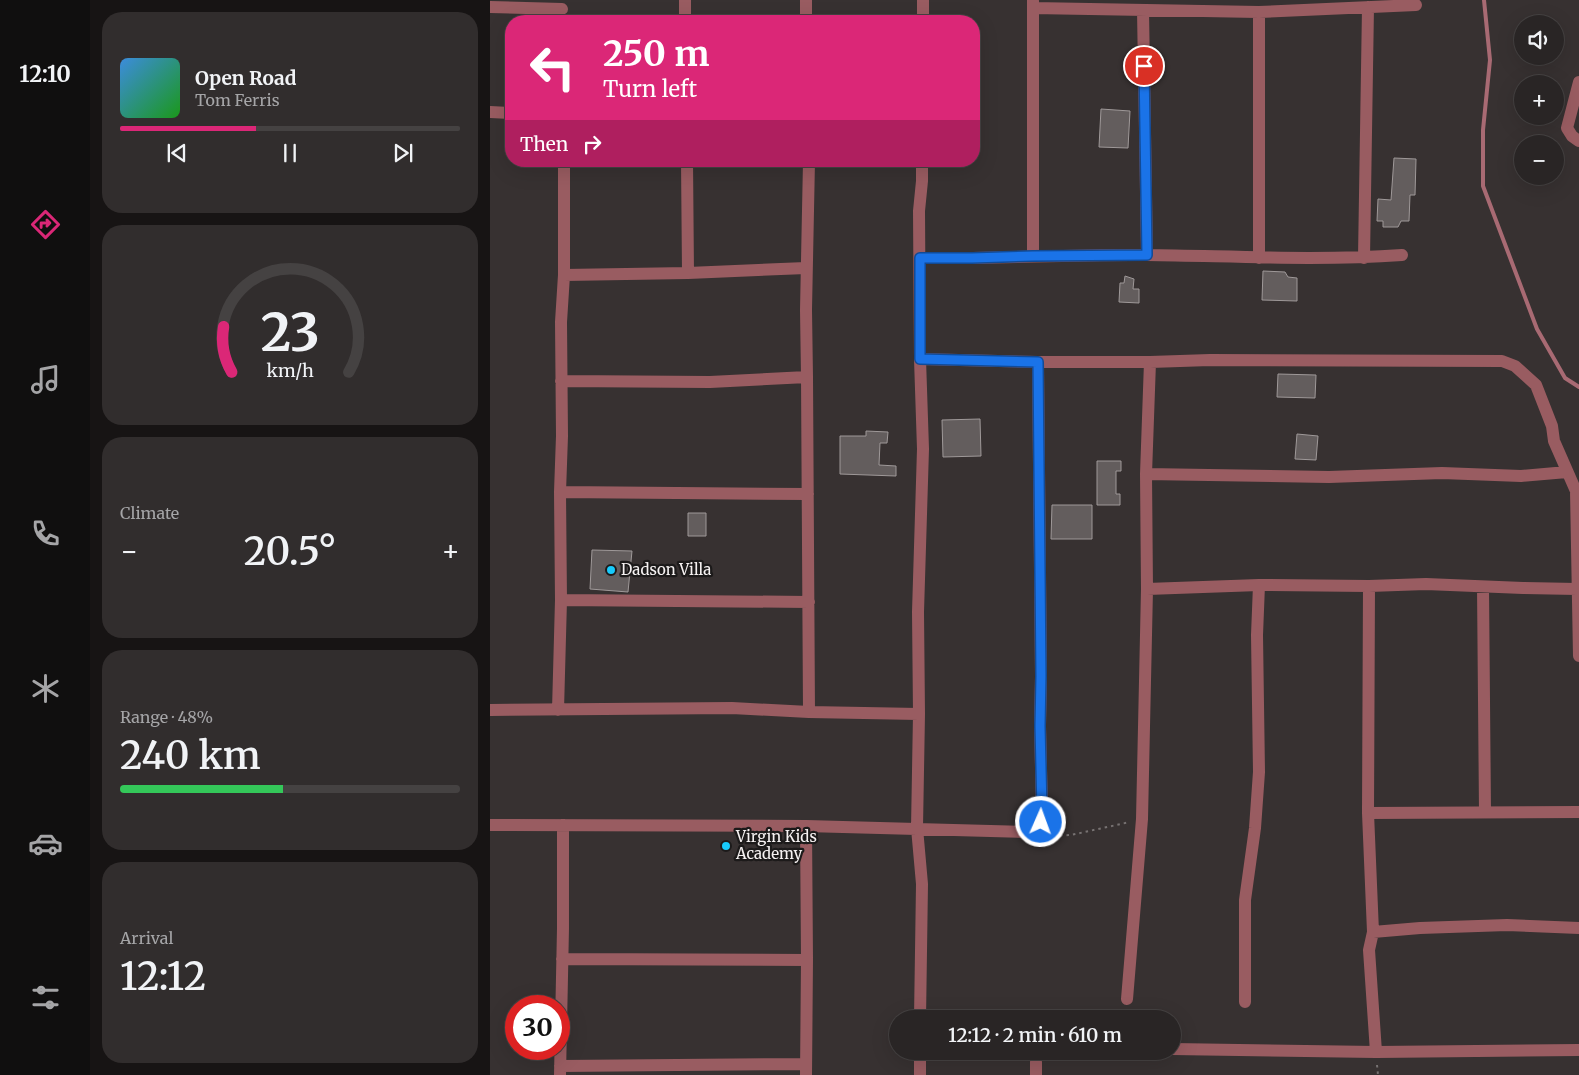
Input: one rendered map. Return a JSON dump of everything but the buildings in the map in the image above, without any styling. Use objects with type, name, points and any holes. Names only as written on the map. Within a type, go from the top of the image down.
[{"type":"street","points":[[685,0],[685,15]]},
{"type":"street","points":[[806,0],[806,15]]},
{"type":"street","points":[[923,0],[923,15]]},
{"type":"street","points":[[1033,256],[1033,4],[1143,10],[1259,12],[1416,5]]},
{"type":"street","points":[[490,7],[562,10]]},
{"type":"street","points":[[1364,258],[1368,7]]},
{"type":"street","points":[[1143,10],[1147,255]]},
{"type":"street","points":[[1259,12],[1259,258]]},
{"type":"street","points":[[1579,82],[1567,128],[1572,136],[1579,141]]},
{"type":"street","points":[[490,112],[505,113]]},
{"type":"street","points":[[558,710],[561,600],[561,322],[564,275],[564,167]]},
{"type":"street","points":[[687,167],[688,273]]},
{"type":"street","points":[[809,167],[806,268],[809,712]]},
{"type":"street","points":[[920,1010],[922,884],[917,828],[918,612],[923,449],[919,210],[922,167]]},
{"type":"street","points":[[920,258],[1147,255],[1364,258],[1402,255]]},
{"type":"street","points":[[564,275],[688,273],[806,268]]},
{"type":"street","points":[[920,359],[1038,362],[1210,360],[1502,361],[1515,366],[1536,384],[1552,426],[1554,441],[1576,492],[1579,656]]},
{"type":"street","points":[[490,825],[806,826],[1024,832],[1034,830],[1041,822],[1042,810],[1038,362]]},
{"type":"street","points":[[1127,999],[1142,819],[1148,589],[1146,474],[1150,362]]},
{"type":"street","points":[[561,381],[710,382],[807,377]]},
{"type":"street","points":[[1146,474],[1329,477],[1442,473],[1521,476],[1567,472]]},
{"type":"street","points":[[560,492],[808,494]]},
{"type":"street","points":[[1148,589],[1259,585],[1369,586],[1426,584],[1577,589]]},
{"type":"street","points":[[1245,1002],[1245,900],[1255,828],[1258,772],[1257,635],[1259,585]]},
{"type":"street","points":[[1369,586],[1368,813],[1373,932],[1369,950],[1376,1052]]},
{"type":"street","points":[[1482,587],[1485,812]]},
{"type":"street","points":[[561,600],[809,602]]},
{"type":"street","points":[[490,710],[732,708],[809,712],[918,714]]},
{"type":"street","points":[[1368,813],[1579,812]]},
{"type":"street","points":[[563,825],[560,1070],[806,1070],[806,826]]},
{"type":"street","points":[[1373,932],[1420,928],[1508,925],[1579,928]]},
{"type":"street","points":[[562,959],[807,960]]},
{"type":"street","points":[[1181,1049],[1376,1052],[1579,1050]]},
{"type":"street","points":[[920,1060],[920,1075]]},
{"type":"street","points":[[1036,1062],[1036,1075]]},
{"type":"path","points":[[1034,830],[1041,835],[1063,837],[1142,819]]},
{"type":"waterway","points":[[1484,0],[1490,60],[1483,130],[1483,186],[1537,329],[1565,378],[1579,387]]},
{"type":"place","name":"Dadson Villa","points":[[611,570]]},
{"type":"place","name":"Virgin Kids Academy","points":[[726,846]]},
{"type":"route","points":[[1041,822],[1038,362],[920,359],[920,258],[1147,255],[1144,66]]}]
